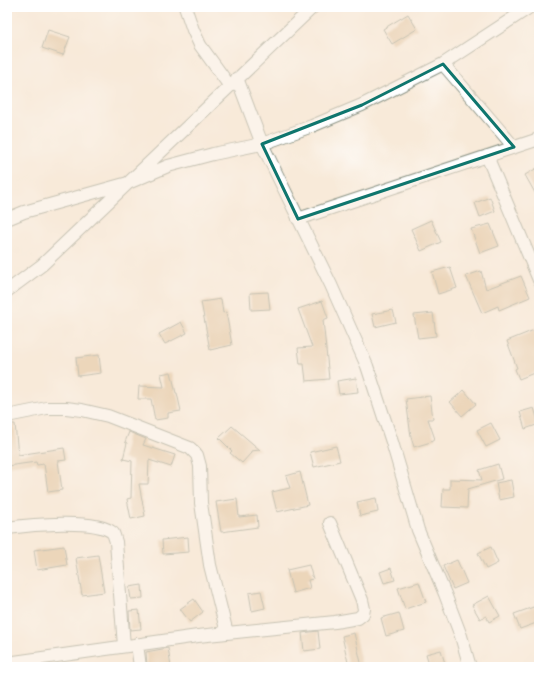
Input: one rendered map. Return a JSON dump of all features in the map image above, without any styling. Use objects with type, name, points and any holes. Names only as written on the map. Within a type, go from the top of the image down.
[{"type":"street","points":[[185,7],[200,45],[233,82],[331,285],[367,366],[392,442],[418,530],[461,636],[470,667]]},
{"type":"street","points":[[7,291],[42,265],[313,7]]},
{"type":"street","points":[[7,219],[24,212],[128,183],[168,166],[213,154],[262,144],[362,106],[443,64],[530,7]]},
{"type":"street","points":[[443,64],[514,147]]},
{"type":"street","points":[[298,219],[539,139]]},
{"type":"street","points":[[487,156],[539,280]]},
{"type":"street","points":[[7,416],[47,408],[82,410],[108,416],[190,448],[198,455],[200,466],[201,503],[210,565],[227,633]]},
{"type":"street","points":[[7,663],[137,644],[335,622],[358,618],[363,614],[364,609],[362,600],[330,523]]},
{"type":"street","points":[[7,528],[45,524],[76,524],[104,528],[113,534],[116,542],[124,646]]},
{"type":"street","points":[[137,644],[140,667]]},
{"type":"highlighted area","points":[[443,64],[514,147],[298,219],[262,144],[362,105]]},
{"type":"building","points":[[408,14],[417,29],[392,44],[383,29]]},
{"type":"building","points":[[48,30],[70,37],[63,55],[42,48]]},
{"type":"building","points":[[539,167],[539,200],[525,175]]},
{"type":"building","points":[[490,197],[495,211],[480,217],[475,203]]},
{"type":"building","points":[[431,220],[441,242],[421,251],[411,229]]},
{"type":"building","points":[[490,224],[499,246],[480,253],[471,229]]},
{"type":"building","points":[[450,267],[457,288],[438,294],[432,272]]},
{"type":"building","points":[[481,271],[486,289],[521,276],[530,297],[499,310],[498,306],[482,313],[466,276]]},
{"type":"building","points":[[268,292],[270,309],[251,310],[250,293]]},
{"type":"building","points":[[221,299],[223,313],[226,312],[232,345],[210,350],[201,302]]},
{"type":"building","points":[[322,301],[328,318],[323,320],[329,379],[306,381],[304,364],[300,364],[298,348],[312,347],[298,309]]},
{"type":"building","points":[[393,310],[396,322],[375,327],[372,314]]},
{"type":"building","points":[[433,313],[436,336],[418,338],[414,315]]},
{"type":"building","points":[[181,322],[187,333],[165,344],[159,334]]},
{"type":"building","points":[[539,328],[539,371],[519,379],[515,369],[517,368],[507,341]]},
{"type":"building","points":[[99,355],[101,373],[78,376],[76,358]]},
{"type":"building","points":[[171,372],[181,411],[168,413],[168,418],[155,420],[151,399],[138,399],[139,386],[164,387],[161,374]]},
{"type":"building","points":[[356,378],[358,392],[339,394],[337,381]]},
{"type":"building","points":[[464,390],[476,404],[462,416],[450,402]]},
{"type":"building","points":[[430,396],[433,419],[428,419],[435,439],[431,442],[414,447],[411,437],[406,399]]},
{"type":"building","points":[[534,408],[539,424],[525,429],[520,412]]},
{"type":"building","points":[[491,423],[500,440],[486,447],[477,430]]},
{"type":"building","points":[[7,424],[15,424],[18,455],[64,448],[66,460],[58,461],[62,490],[48,492],[44,464],[37,465],[36,462],[7,466]]},
{"type":"building","points":[[232,426],[260,450],[251,451],[242,463],[230,453],[232,451],[219,438]]},
{"type":"building","points":[[129,432],[146,439],[143,445],[175,455],[171,467],[149,460],[148,484],[139,484],[145,516],[131,519],[127,499],[131,498],[132,461],[123,459],[127,443],[125,442]]},
{"type":"building","points":[[336,446],[340,461],[314,467],[310,452]]},
{"type":"building","points":[[498,464],[502,479],[468,489],[467,508],[442,507],[443,489],[450,489],[450,479],[482,480],[479,470]]},
{"type":"building","points":[[300,472],[308,505],[277,512],[272,492],[290,488],[286,476]]},
{"type":"building","points":[[511,480],[514,497],[499,500],[496,483]]},
{"type":"building","points":[[376,498],[378,512],[360,516],[357,502]]},
{"type":"building","points":[[237,499],[239,517],[257,515],[258,527],[221,532],[216,502]]},
{"type":"building","points":[[188,537],[189,552],[163,554],[162,540]]},
{"type":"building","points":[[64,546],[67,565],[37,570],[34,550]]},
{"type":"building","points":[[491,547],[498,563],[486,569],[478,553]]},
{"type":"building","points":[[98,555],[104,592],[82,595],[76,558]]},
{"type":"building","points":[[457,560],[467,583],[453,589],[443,566]]},
{"type":"building","points":[[309,565],[313,579],[308,580],[310,588],[293,593],[287,570]]},
{"type":"building","points":[[391,568],[395,580],[384,583],[380,572]]},
{"type":"building","points":[[419,582],[426,602],[405,609],[398,588]]},
{"type":"building","points":[[142,585],[143,598],[131,599],[129,587]]},
{"type":"building","points":[[261,591],[265,608],[252,611],[249,593]]},
{"type":"building","points":[[489,596],[500,616],[489,622],[486,616],[480,619],[472,605]]},
{"type":"building","points":[[194,599],[203,612],[190,622],[180,609]]},
{"type":"building","points":[[539,605],[539,622],[520,629],[514,614]]},
{"type":"building","points":[[139,610],[141,629],[130,630],[129,611]]},
{"type":"building","points":[[399,613],[404,631],[386,636],[381,618]]},
{"type":"building","points":[[318,631],[320,649],[304,651],[302,633]]},
{"type":"building","points":[[354,633],[362,667],[349,667],[342,636]]},
{"type":"building","points":[[168,648],[171,667],[147,667],[146,652]]},
{"type":"building","points":[[441,650],[446,667],[430,667],[426,654]]}]
